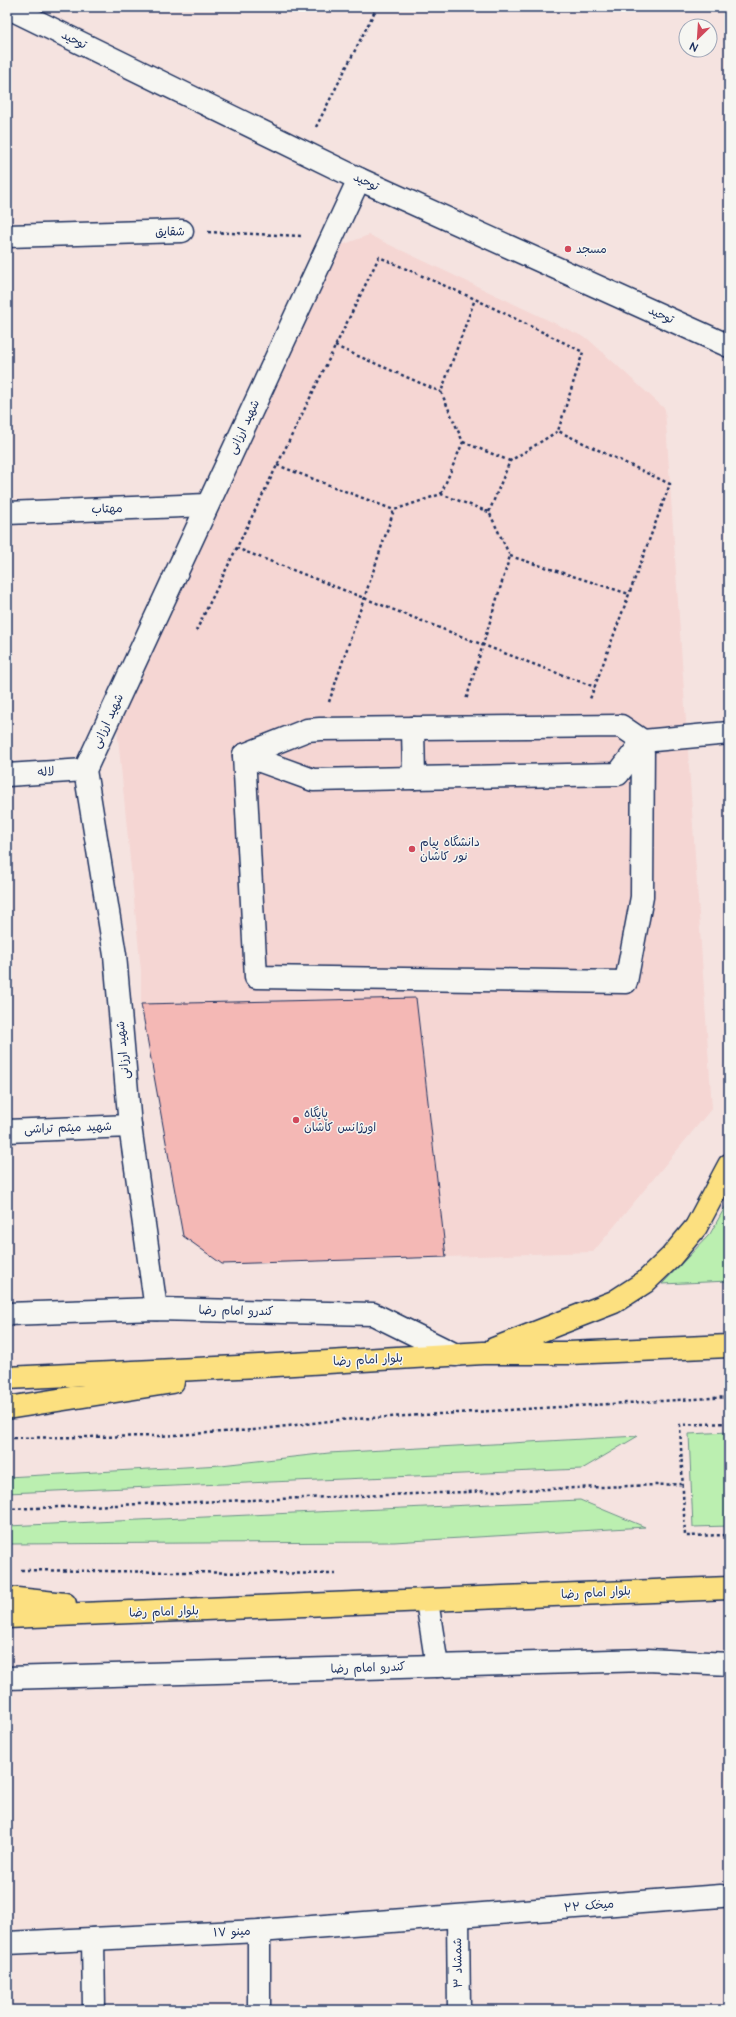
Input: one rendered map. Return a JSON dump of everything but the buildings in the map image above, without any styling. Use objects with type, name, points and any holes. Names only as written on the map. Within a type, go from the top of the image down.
[{"type":"main road","points":[[483,1353],[614,1302],[645,1282],[672,1257],[696,1228],[729,1165]]},
{"type":"main road","name":"بلوار امام رضا","points":[[7,1378],[281,1365],[483,1353],[569,1353],[729,1346]]},
{"type":"main road","points":[[7,1408],[281,1365]]},
{"type":"main road","name":"بلوار امام رضا","points":[[7,1617],[146,1613],[729,1588]]},
{"type":"main road","points":[[7,1598],[146,1613]]},
{"type":"street","name":"توحید","points":[[7,8],[359,179],[729,346]]},
{"type":"street","name":"شهید ارزانی","points":[[156,1309],[130,1126],[115,955],[85,770],[359,179]]},
{"type":"street","name":"شقایق","points":[[7,236],[182,231]]},
{"type":"street","name":"مهتاب","points":[[7,513],[208,505]]},
{"type":"street","points":[[244,755],[307,730],[320,729],[621,726],[643,741],[729,733]]},
{"type":"street","points":[[413,728],[414,778]]},
{"type":"street","points":[[244,755],[256,978],[626,982],[642,897],[643,741]]},
{"type":"street","points":[[244,755],[313,780],[618,774],[643,741]]},
{"type":"street","name":"لاله","points":[[7,775],[85,770]]},
{"type":"street","name":"شهید میثم تراشی","points":[[7,1131],[130,1126]]},
{"type":"street","name":"کندرو امام رضا","points":[[7,1314],[156,1309],[373,1314],[456,1355]]},
{"type":"street","points":[[427,1601],[437,1666]]},
{"type":"street","name":"کندرو امام رضا","points":[[7,1678],[647,1660],[729,1664]]},
{"type":"street","name":"میخک ۲۲","points":[[458,1917],[721,1896]]},
{"type":"street","name":"مینو ۱۷","points":[[7,1943],[259,1931],[458,1917]]},
{"type":"street","name":"شمشاد ۳","points":[[458,1917],[458,2010]]},
{"type":"street","points":[[259,1931],[259,2010]]},
{"type":"street","points":[[93,1939],[94,2010]]},
{"type":"path","points":[[303,152],[377,7]]},
{"type":"path","name":"شقایق","points":[[182,231],[332,237]]},
{"type":"path","points":[[196,631],[379,258],[475,299],[583,352],[558,431],[510,461],[489,512]]},
{"type":"path","points":[[441,392],[475,299]]},
{"type":"path","points":[[335,346],[441,392],[463,442],[510,461]]},
{"type":"path","points":[[558,431],[670,484],[580,726]]},
{"type":"path","points":[[441,494],[463,442]]},
{"type":"path","points":[[277,465],[394,510],[441,494],[489,512],[510,556],[458,727]]},
{"type":"path","points":[[320,729],[394,510]]},
{"type":"path","points":[[236,548],[365,597],[483,646],[595,687]]},
{"type":"path","points":[[510,556],[629,594]]},
{"type":"path","points":[[7,1438],[160,1436],[254,1430],[338,1420],[729,1398]]},
{"type":"path","points":[[729,1423],[680,1425],[685,1536],[729,1535]]},
{"type":"path","points":[[7,1509],[683,1484]]},
{"type":"path","points":[[15,1570],[344,1574]]},
{"type":"shaded area","name":"دانشگاه پیام نور کاشان","points":[[369,235],[588,339],[665,409],[712,1108],[593,1252],[446,1257],[416,999],[141,1004],[141,971],[117,727],[342,245]]},
{"type":"green space","points":[[729,1200],[729,1281],[662,1284],[710,1234]]},
{"type":"green space","points":[[729,1432],[729,1526],[693,1527],[689,1434]]},
{"type":"green space","points":[[638,1436],[582,1469],[7,1493],[7,1477],[221,1465],[329,1453]]},
{"type":"green space","points":[[580,1500],[645,1527],[394,1542],[7,1544],[7,1526]]},
{"type":"place","name":"مسجد","points":[[568,249]]},
{"type":"place","name":"دانشگاه پیام نور کاشان","points":[[412,849]]},
{"type":"place","name":"پایگاه اورژانس کاشان","points":[[296,1120]]}]
